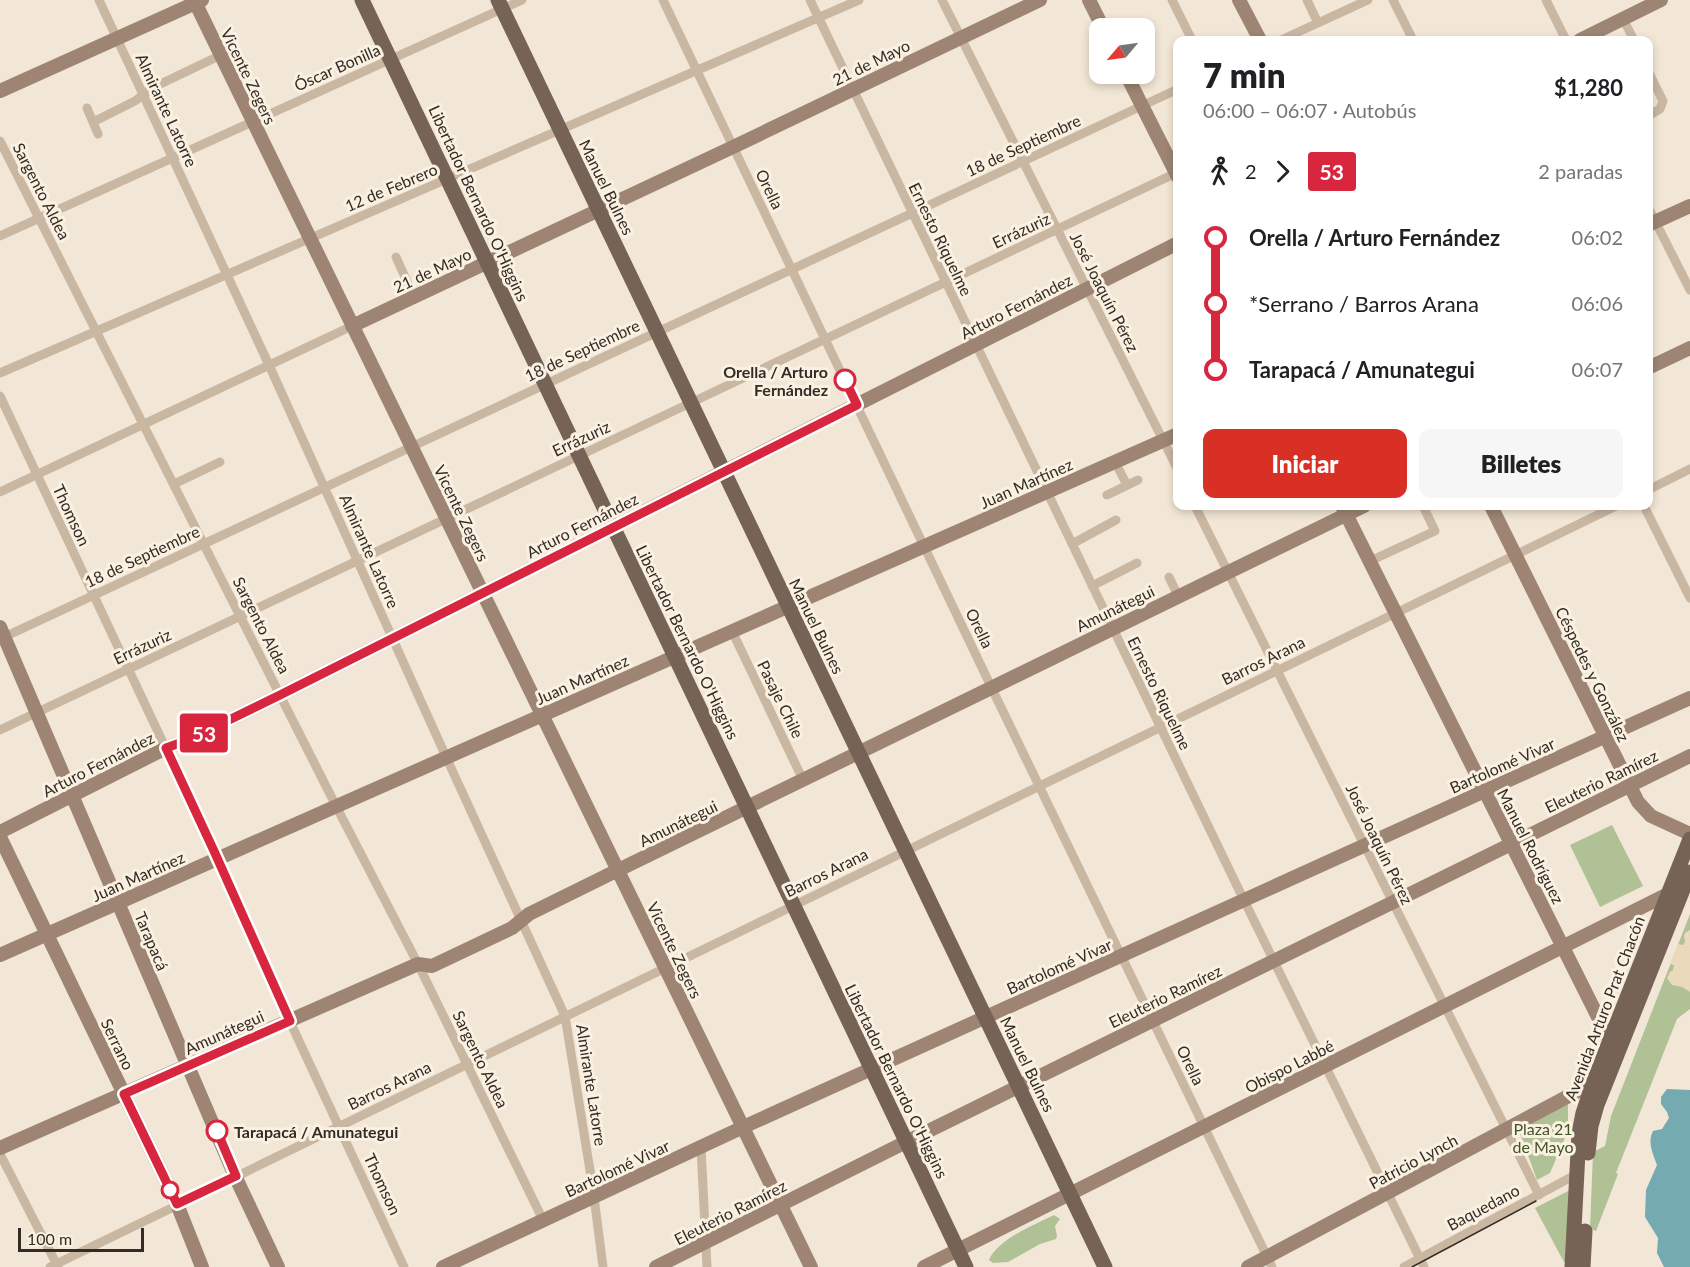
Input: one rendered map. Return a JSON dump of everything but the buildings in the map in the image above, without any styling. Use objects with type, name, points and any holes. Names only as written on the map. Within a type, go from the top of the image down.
[{"type":"main road","name":"Libertador Bernardo O'Higgins","points":[[362,0],[966,1267]]},
{"type":"main road","name":"Manuel Bulnes","points":[[500,4],[1105,1267]]},
{"type":"main road","name":"Avenida Arturo Prat Chacón","points":[[1572,1267],[1581,1122],[1593,1083],[1690,837]]},
{"type":"main road","name":"Avenida Arturo Prat Chacón","points":[[1583,1267],[1588,1148],[1594,1115],[1690,872]]},
{"type":"street","name":"Almirante Latorre","points":[[99,0],[269,365],[566,1016],[603,1267]]},
{"type":"street","name":"Óscar Bonilla","points":[[0,236],[390,60],[500,4],[522,0]]},
{"type":"street","name":"Orella","points":[[663,0],[1269,1262]]},
{"type":"street","name":"Ernesto Riquelme","points":[[810,0],[1112,628],[1422,1263]]},
{"type":"street","name":"12 de Febrero","points":[[0,374],[859,0]]},
{"type":"street","name":"José Joaquín Pérez","points":[[942,0],[1173,460]]},
{"type":"street","name":"21 de Mayo","points":[[0,492],[1040,0]]},
{"type":"street","points":[[1089,0],[1098,18]]},
{"type":"street","points":[[1172,0],[1190,36]]},
{"type":"street","points":[[1239,0],[1258,36]]},
{"type":"street","points":[[1307,0],[1318,23]]},
{"type":"street","points":[[1290,36],[1368,0]]},
{"type":"street","points":[[1393,0],[1411,36]]},
{"type":"street","points":[[1546,0],[1564,36]]},
{"type":"street","points":[[1588,36],[1661,0]]},
{"type":"street","points":[[0,91],[197,1]]},
{"type":"street","name":"Vicente Zegers","points":[[197,1],[253,122],[811,1267]]},
{"type":"street","points":[[1623,19],[1632,36]]},
{"type":"street","points":[[93,122],[135,101],[152,88],[221,55]]},
{"type":"street","points":[[1653,81],[1663,101],[1660,109],[1653,113]]},
{"type":"street","points":[[1131,84],[1173,167]]},
{"type":"street","name":"18 de Septiembre","points":[[2,634],[94,595],[1173,91]]},
{"type":"street","points":[[87,108],[98,134]]},
{"type":"street","name":"Sargento Aldea","points":[[0,141],[418,964],[543,1221]]},
{"type":"street","name":"Errázuriz","points":[[0,730],[1173,177]]},
{"type":"street","points":[[1653,223],[1690,206]]},
{"type":"street","points":[[1653,225],[1690,290]]},
{"type":"street","name":"Arturo Fernández","points":[[0,832],[166,748],[188,740],[280,695],[1173,246]]},
{"type":"street","points":[[396,257],[414,297]]},
{"type":"street","points":[[1653,366],[1690,348]]},
{"type":"street","name":"Thomson","points":[[0,396],[218,859],[404,1267]]},
{"type":"street","name":"Juan Martínez","points":[[0,955],[1173,436]]},
{"type":"street","points":[[174,484],[220,462]]},
{"type":"street","points":[[1115,462],[1127,485]]},
{"type":"street","points":[[1653,488],[1690,469]]},
{"type":"street","points":[[1107,495],[1138,480]]},
{"type":"street","name":"José Joaquín Pérez","points":[[1197,510],[1539,1195]]},
{"type":"street","name":"Amunátegui","points":[[0,1148],[418,964],[432,966],[512,928],[529,914],[1228,572],[1344,510]]},
{"type":"street","name":"Manuel Rodríguez","points":[[1344,510],[1610,1041]]},
{"type":"street","points":[[1370,561],[1435,531],[1425,510]]},
{"type":"street","name":"Céspedes y González","points":[[1493,510],[1638,802],[1651,816],[1690,837]]},
{"type":"street","name":"Barros Arana","points":[[54,1266],[177,1204],[1608,510]]},
{"type":"street","points":[[1646,510],[1690,598]]},
{"type":"street","points":[[1072,544],[1116,520]]},
{"type":"street","points":[[1092,586],[1137,563]]},
{"type":"street","points":[[1169,577],[1178,596]]},
{"type":"street","name":"Pasaje Chile","points":[[732,631],[803,780]]},
{"type":"street","name":"Tarapacá","points":[[2,634],[188,1066],[278,1267]]},
{"type":"street","name":"Bartolomé Vivar","points":[[443,1267],[701,1147],[1690,698]]},
{"type":"street","name":"Eleuterio Ramírez","points":[[656,1267],[1690,756]]},
{"type":"street","name":"Serrano","points":[[0,837],[177,1204],[202,1267]]},
{"type":"street","name":"Obispo Labbé","points":[[924,1267],[1668,894]]},
{"type":"street","name":"Patricio Lynch","points":[[1248,1267],[1269,1262],[1387,1193],[1593,1083]]},
{"type":"street","points":[[701,1147],[707,1267]]},
{"type":"street","points":[[0,1154],[54,1266]]},
{"type":"street","name":"Baquedano","points":[[1404,1267],[1422,1263],[1577,1174]]},
{"type":"green space","points":[[1612,825],[1643,886],[1600,907],[1570,845]]},
{"type":"green space","points":[[1690,914],[1690,1009],[1677,1019],[1616,1173],[1618,1174],[1596,1231],[1590,1229],[1593,1152],[1605,1146],[1611,1116]]},
{"type":"green space","name":"Plaza 21 de Mayo","points":[[1568,1104],[1568,1131],[1550,1173],[1537,1180],[1518,1128]]},
{"type":"green space","points":[[1572,1189],[1567,1261],[1564,1262],[1535,1208]]},
{"type":"green space","points":[[1054,1215],[1060,1219],[1055,1226],[1056,1239],[1040,1244],[1008,1262],[993,1263],[989,1260],[1008,1239]]},
{"type":"shaded area","points":[[1690,930],[1690,992],[1672,985],[1667,978],[1673,970],[1674,965],[1670,964],[1678,944],[1683,945],[1685,933]]},
{"type":"water","points":[[1667,1089],[1690,1090],[1690,1267],[1664,1267],[1657,1253],[1658,1238],[1645,1217],[1646,1190],[1657,1165],[1651,1148],[1651,1135],[1653,1131],[1662,1129],[1669,1118],[1661,1104],[1661,1097]]},
{"type":"tram line","points":[[1412,1267],[1536,1201]]},
{"type":"bus line","name":"53","points":[[217,1131],[236,1176],[177,1204],[124,1094],[290,1021],[166,748],[188,740],[280,695],[857,405],[845,380]]},
{"type":"place","name":"Orella / Arturo Fernández","points":[[845,380]]},
{"type":"place","name":"Tarapacá / Amunategui","points":[[217,1131]]}]
